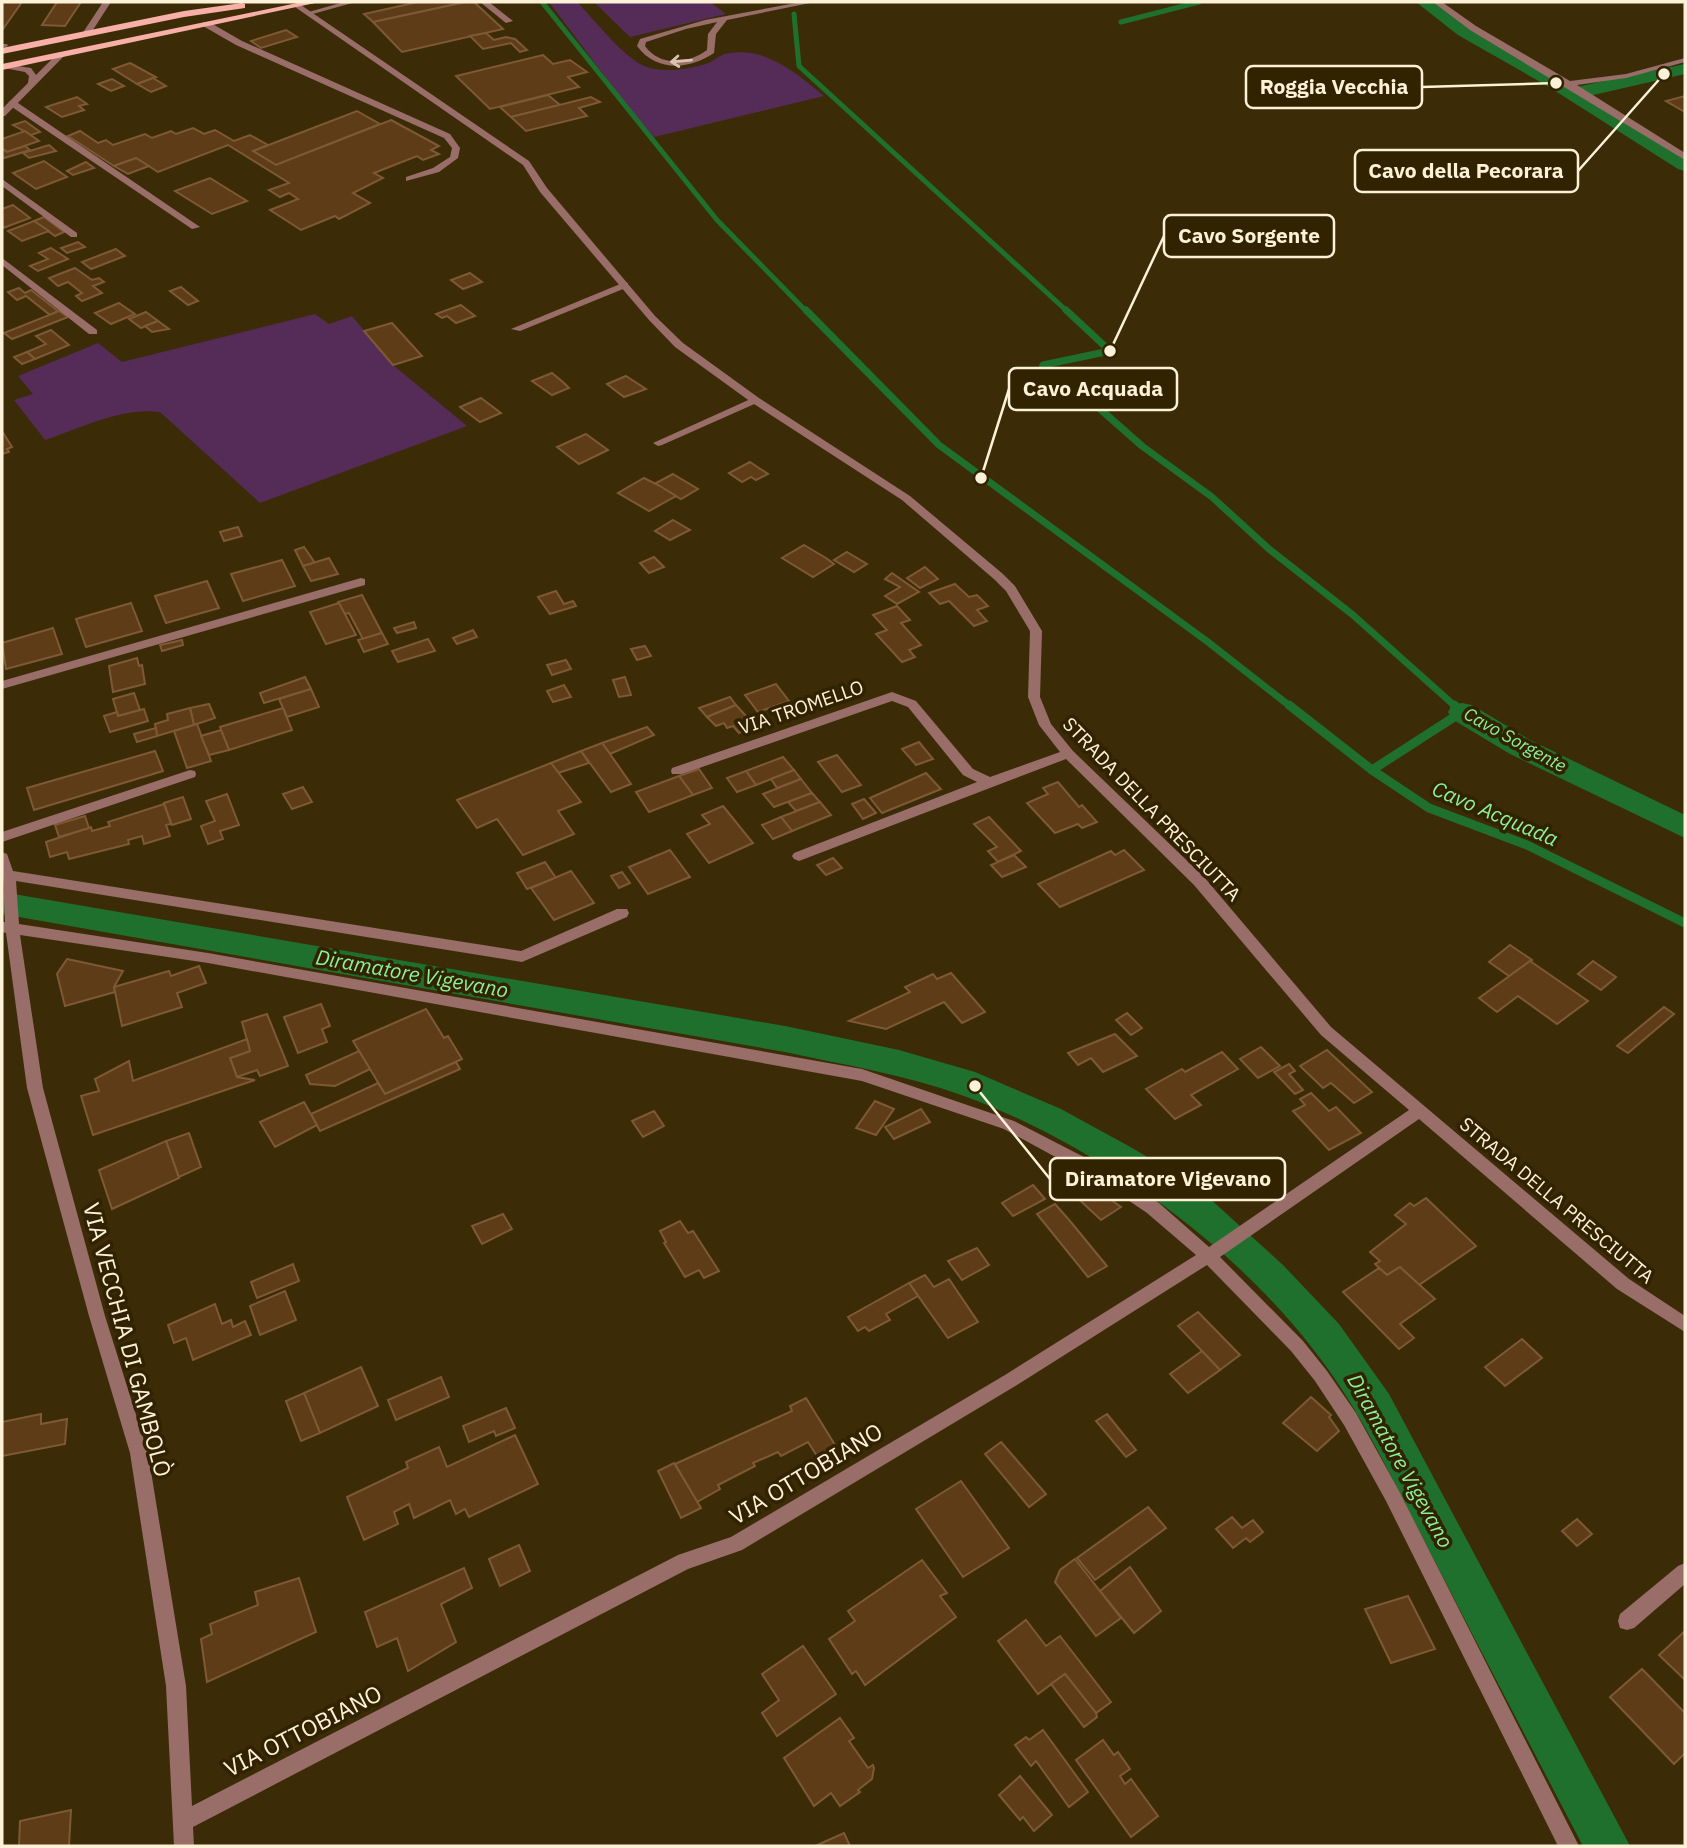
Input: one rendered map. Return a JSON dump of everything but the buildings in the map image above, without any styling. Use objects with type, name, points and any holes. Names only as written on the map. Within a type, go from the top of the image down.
[{"type":"main road","points":[[3,48],[184,13],[277,2]]},
{"type":"main road","points":[[3,64],[277,2]]},
{"type":"main road","points":[[3,64],[298,5]]},
{"type":"street","points":[[86,34],[107,2]]},
{"type":"street","points":[[312,7],[352,2]]},
{"type":"street","points":[[484,2],[509,21]]},
{"type":"street","points":[[723,20],[712,34],[710,51],[696,60],[662,62],[644,52],[641,46],[643,41],[656,36],[723,20],[811,2]]},
{"type":"street","points":[[1437,2],[1473,28],[1573,86],[1685,157]]},
{"type":"street","name":"STRADA DELLA PRESCIUTTA","points":[[298,5],[312,7],[526,163],[543,190],[652,318],[679,345],[755,400],[906,498],[1011,589],[1036,631],[1034,697],[1045,725],[1068,754],[1199,881],[1326,1031],[1623,1284],[1685,1325]]},
{"type":"street","points":[[206,24],[239,43],[447,136],[456,148],[454,158],[436,170],[409,179]]},
{"type":"street","points":[[2,114],[62,54]]},
{"type":"street","points":[[1573,86],[1685,61]]},
{"type":"street","points":[[3,64],[28,70],[33,76],[32,82]]},
{"type":"street","points":[[12,103],[195,227]]},
{"type":"street","points":[[2,183],[74,235]]},
{"type":"street","points":[[2,261],[93,332]]},
{"type":"street","points":[[516,329],[625,285]]},
{"type":"street","points":[[658,443],[755,400]]},
{"type":"street","points":[[2,685],[361,582]]},
{"type":"street","name":"VIA TROMELLO","points":[[677,771],[892,696],[912,704],[968,772],[989,782]]},
{"type":"street","points":[[799,856],[1068,754]]},
{"type":"street","points":[[2,836],[190,774]]},
{"type":"street","name":"VIA VECCHIA DI GAMBOLÒ","points":[[2,857],[11,890],[9,925],[35,1088],[97,1316],[139,1453],[176,1686],[184,1846]]},
{"type":"street","points":[[6,875],[522,957],[622,913]]},
{"type":"street","points":[[9,925],[862,1075],[1009,1125],[1109,1178],[1213,1251],[1297,1346],[1350,1419],[1392,1495],[1569,1846]]},
{"type":"street","name":"VIA OTTOBIANO","points":[[183,1821],[684,1561],[736,1544],[1011,1380],[1213,1251],[1421,1110]]},
{"type":"street","points":[[1627,1621],[1685,1572]]},
{"type":"shaded area","points":[[549,2],[577,2],[619,48],[647,67],[661,70],[684,69],[706,64],[725,54],[753,54],[767,57],[791,70],[824,96],[654,137],[630,110]]},
{"type":"shaded area","points":[[594,2],[710,2],[726,14],[630,37]]},
{"type":"shaded area","points":[[315,314],[329,324],[352,316],[393,365],[467,426],[260,503],[160,412],[116,415],[45,440],[14,400],[33,394],[18,376],[98,343],[122,362]]},
{"type":"waterway","name":"Cavo Acquada","points":[[542,2],[717,220],[807,312]]},
{"type":"waterway","points":[[1121,22],[1199,2]]},
{"type":"waterway","points":[[1425,2],[1464,31],[1573,94]]},
{"type":"waterway","name":"Cavo Sorgente","points":[[794,14],[799,66],[1068,312]]},
{"type":"waterway","points":[[1573,94],[1685,69]]},
{"type":"waterway","points":[[1573,94],[1685,165]]},
{"type":"waterway","name":"Cavo Acquada","points":[[806,310],[939,445],[1208,642],[1291,707]]},
{"type":"waterway","name":"Cavo Sorgente","points":[[1066,310],[1110,351],[1043,365],[1040,379],[1083,394],[1142,446],[1212,497],[1269,549],[1353,615],[1456,707]]},
{"type":"waterway","name":"Cavo Acquada","points":[[1289,705],[1372,770]]},
{"type":"waterway","points":[[1372,770],[1462,712],[1454,705]]},
{"type":"waterway","name":"Cavo Sorgente","points":[[1462,712],[1520,747],[1685,827]]},
{"type":"waterway","name":"Cavo Acquada","points":[[1372,770],[1429,808],[1527,845],[1685,923]]},
{"type":"waterway","name":"Diramatore Vigevano","points":[[2,903],[785,1039],[899,1063],[975,1086],[1049,1119],[1122,1159],[1184,1198],[1270,1276],[1326,1336],[1375,1407],[1607,1846]]},
{"type":"place","name":"Cavo della Pecorara","points":[[1664,74]]},
{"type":"place","name":"Roggia Vecchia","points":[[1556,83]]},
{"type":"place","name":"Cavo Sorgente","points":[[1110,351]]},
{"type":"place","name":"Cavo Acquada","points":[[981,478]]},
{"type":"place","name":"Diramatore Vigevano","points":[[975,1086]]}]
